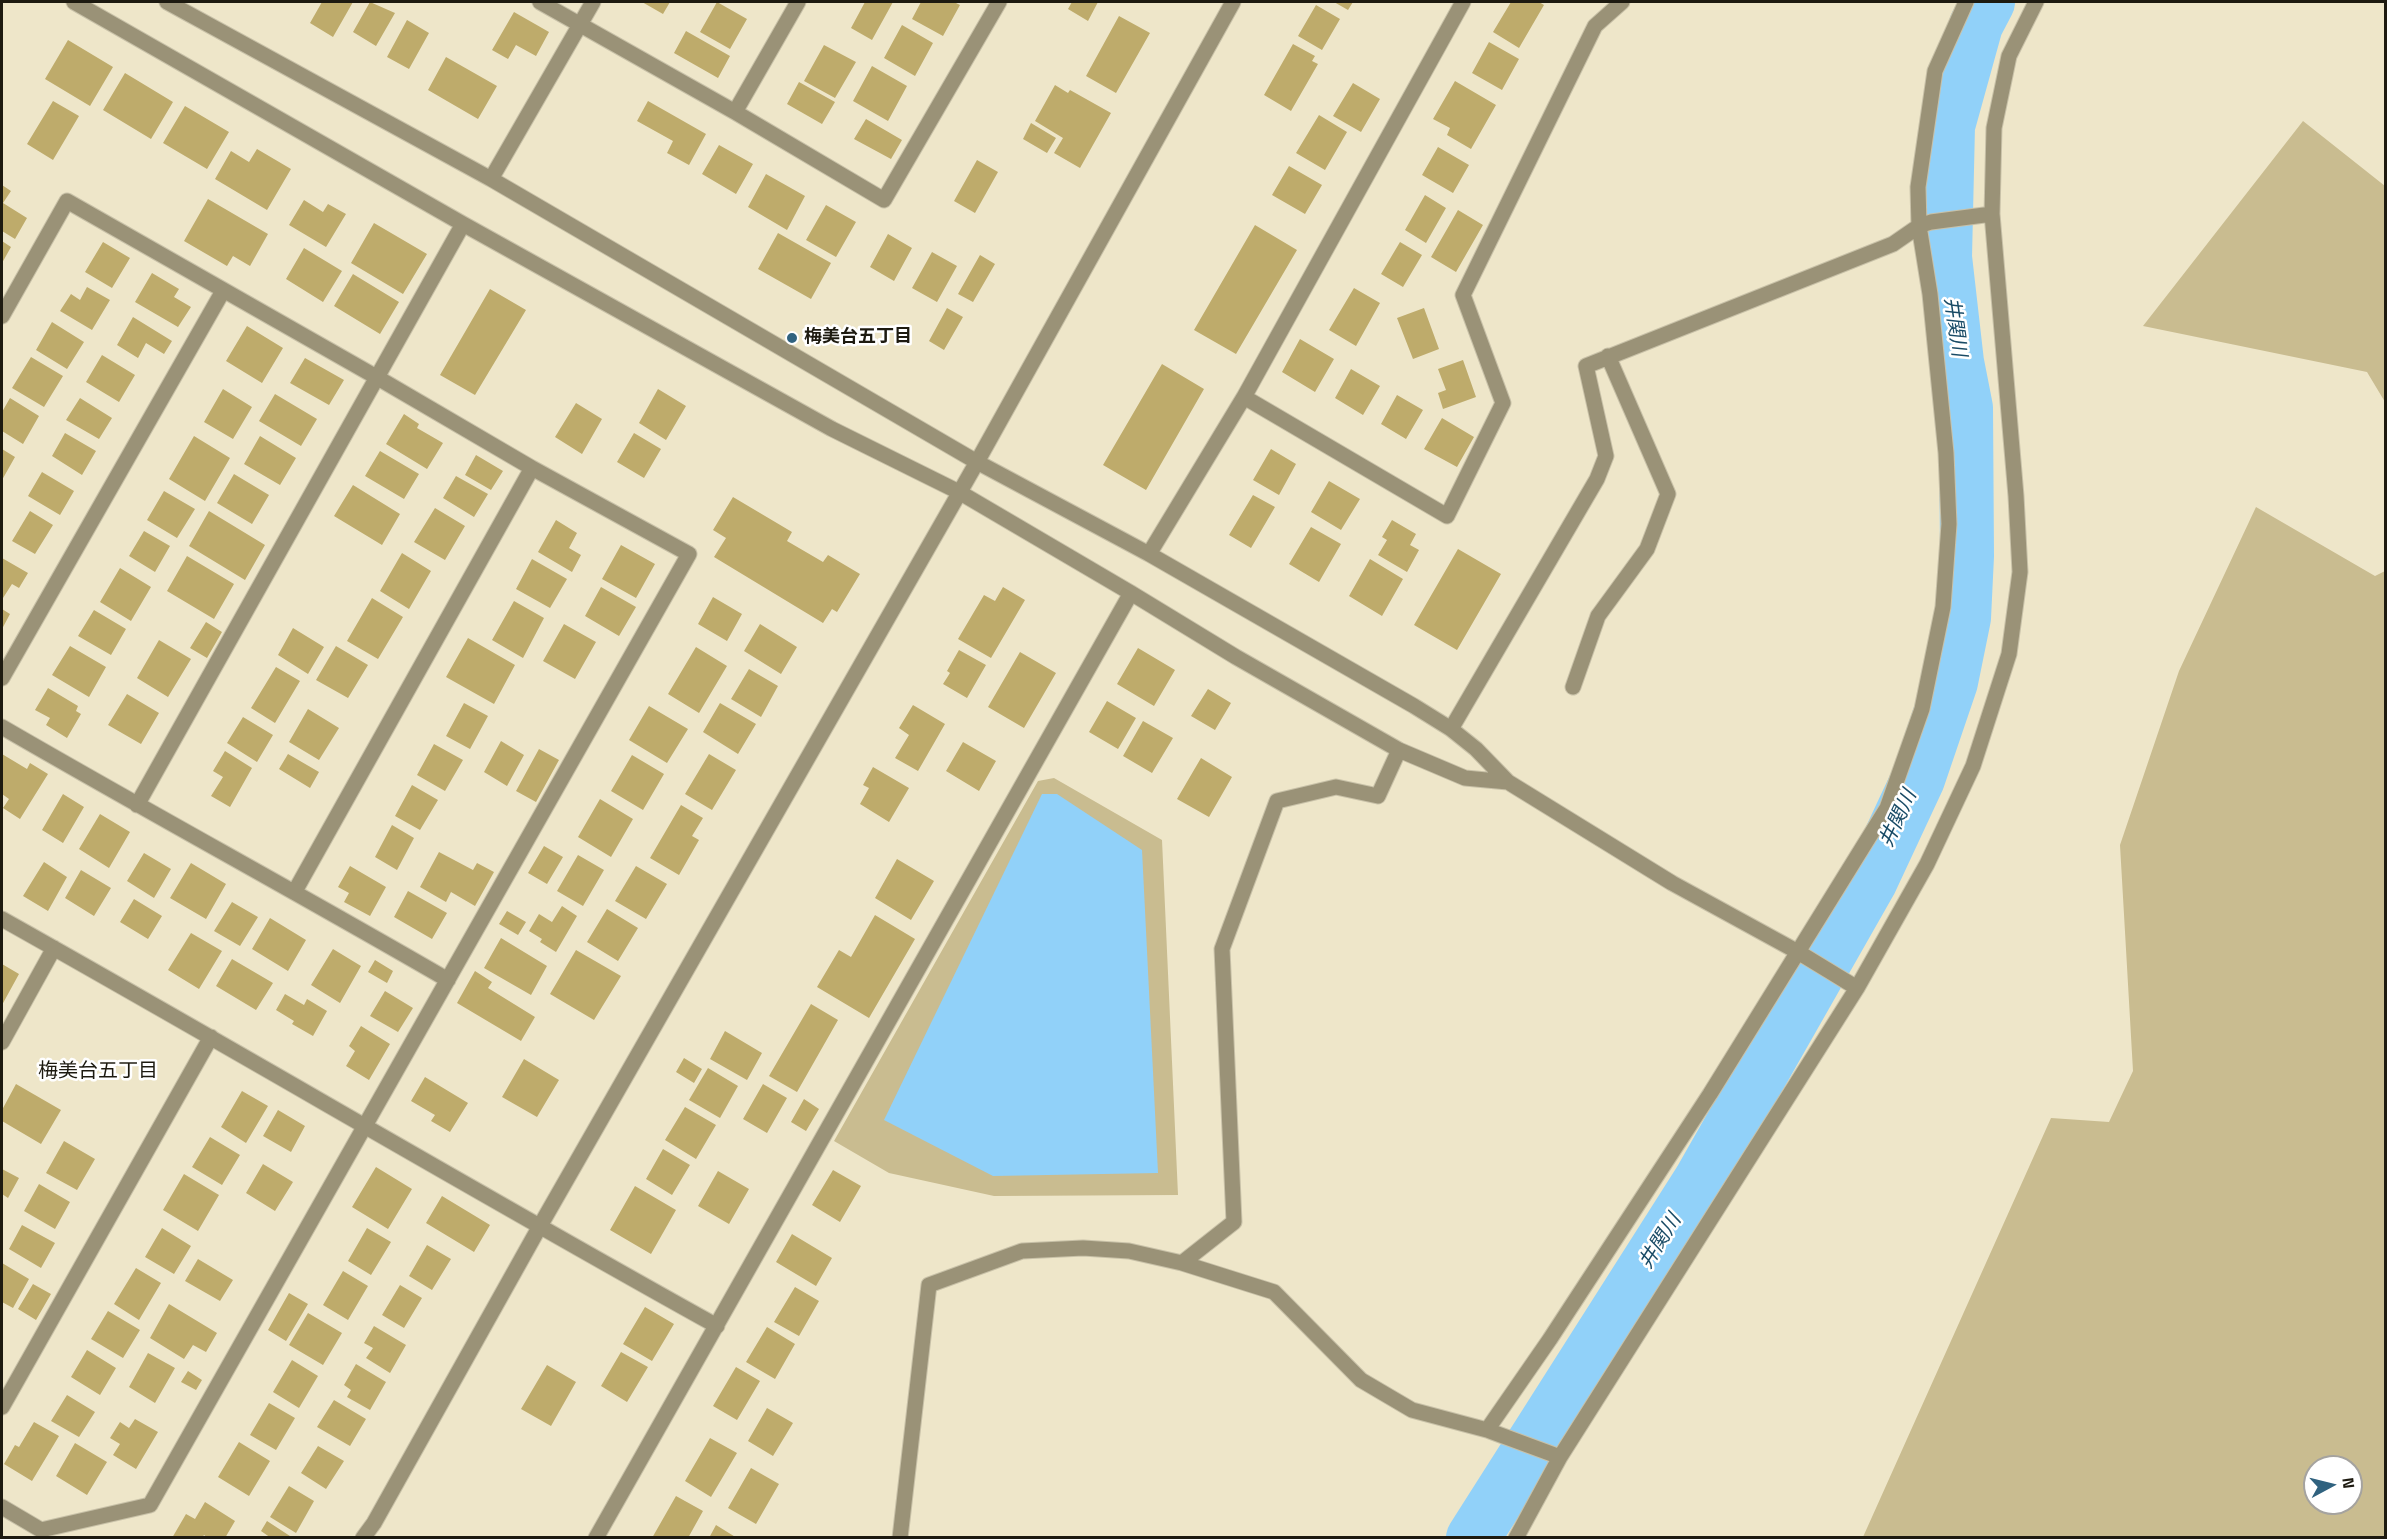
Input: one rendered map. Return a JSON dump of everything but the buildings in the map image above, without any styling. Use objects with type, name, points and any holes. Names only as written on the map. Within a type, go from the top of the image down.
[{"type":"street","points":[[74,2],[463,224],[832,429],[959,492],[1236,657],[1400,750],[1465,778],[1508,782]]},
{"type":"street","points":[[167,2],[491,179],[977,462],[1149,554],[1451,729],[1476,749],[1508,782],[1672,883],[1798,952],[1857,988]]},
{"type":"street","points":[[540,2],[735,112],[884,200],[999,2]]},
{"type":"street","points":[[491,179],[593,2]]},
{"type":"street","points":[[735,112],[798,2]]},
{"type":"street","points":[[363,1538],[374,1523],[540,1226],[977,462],[1233,2]]},
{"type":"street","points":[[1149,554],[1244,397],[1463,2]]},
{"type":"street","points":[[1244,397],[1447,516],[1503,403],[1463,295],[1595,27],[1622,2]]},
{"type":"street","points":[[1487,1430],[1698,1113],[1887,808],[1922,709],[1943,607],[1948,524],[1946,453],[1925,224],[1918,187],[1935,70],[1965,2]]},
{"type":"street","points":[[1516,1538],[1560,1456],[1857,988],[1927,864],[1973,766],[2009,654],[2020,572],[2015,484],[1992,214],[1994,128],[2009,56],[2036,2]]},
{"type":"street","points":[[2,316],[67,201],[532,468],[689,554],[150,1505],[41,1530],[2,1507]]},
{"type":"street","points":[[1451,729],[1598,479],[1606,456],[1586,366],[1893,244],[1925,224],[1992,214]]},
{"type":"street","points":[[137,805],[463,224]]},
{"type":"street","points":[[2,678],[223,291]]},
{"type":"street","points":[[1573,687],[1598,616],[1647,549],[1668,494],[1608,356]]},
{"type":"street","points":[[295,891],[532,468]]},
{"type":"street","points":[[596,1538],[1131,593]]},
{"type":"street","points":[[2,727],[137,805],[295,891],[448,980]]},
{"type":"street","points":[[1182,1263],[1234,1222],[1222,949],[1277,801],[1336,788],[1378,796],[1400,750]]},
{"type":"street","points":[[2,919],[717,1326]]},
{"type":"street","points":[[2,1042],[54,948]]},
{"type":"street","points":[[2,1407],[211,1037]]},
{"type":"street","points":[[900,1538],[929,1285],[1022,1251],[1083,1248],[1129,1251],[1182,1263],[1274,1292],[1361,1380],[1412,1410],[1487,1430],[1560,1456]]},
{"type":"shaded area","points":[[2303,121],[2385,186],[2385,402],[2367,372],[2143,326]]},
{"type":"shaded area","points":[[2256,507],[2375,576],[2385,571],[2385,1537],[1863,1537],[2051,1118],[2109,1122],[2133,1071],[2120,845],[2179,671]]},
{"type":"shaded area","points":[[1054,778],[1162,840],[1178,1195],[994,1196],[889,1173],[834,1141],[1038,781]]},
{"type":"water","points":[[1042,794],[1057,794],[1142,850],[1158,1173],[993,1176],[884,1120]]},
{"type":"waterway","name":"井関川","points":[[1473,1538],[1700,1181],[1870,882],[1918,779],[1951,682],[1964,618],[1967,556],[1966,408],[1957,362],[1945,257],[1948,126],[1976,25],[1988,2]]},
{"type":"place","name":"梅美台五丁目","points":[[792,338]]},
{"type":"district","name":"梅美台五丁目","points":[[98,1072]]}]
